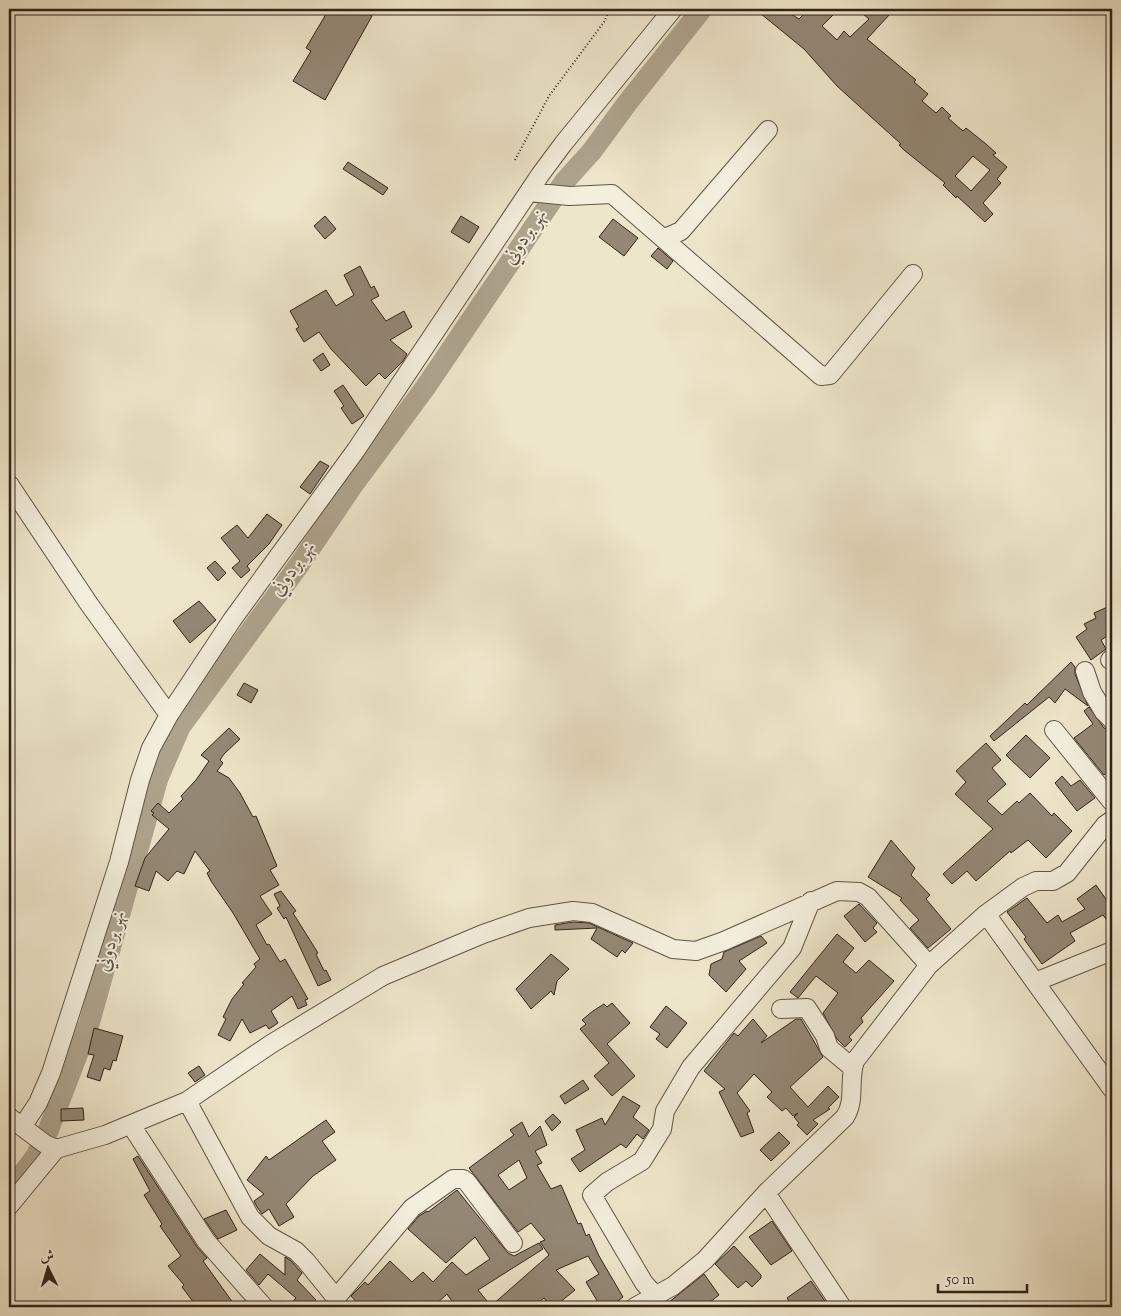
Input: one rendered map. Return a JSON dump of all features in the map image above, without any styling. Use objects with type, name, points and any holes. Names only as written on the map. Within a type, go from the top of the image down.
[{"type":"street","points":[[51,1146],[20,1125],[38,1103],[51,1073],[119,862],[140,780],[151,748],[169,715],[232,620],[356,450],[534,193],[563,144],[673,9]]},
{"type":"street","points":[[665,238],[681,232],[768,130]]},
{"type":"street","points":[[534,193],[569,196],[612,194],[665,238],[821,376],[830,375],[913,274]]},
{"type":"street","points":[[9,484],[89,604],[169,715]]},
{"type":"street","points":[[1085,671],[1095,697],[1104,712],[1112,720]]},
{"type":"street","points":[[1054,730],[1112,802]]},
{"type":"street","points":[[635,1307],[673,1286],[705,1260],[766,1193],[845,1117],[851,1101],[853,1068],[862,1051],[929,965],[986,914],[1023,888],[1036,881],[1053,880],[1067,873],[1105,825],[1112,820]]},
{"type":"street","points":[[9,1206],[51,1146],[105,1136],[187,1101],[271,1044],[383,976],[483,934],[529,918],[573,912],[592,912],[673,949],[696,951],[724,941],[838,890],[858,892],[878,908],[929,965]]},
{"type":"street","points":[[656,1296],[644,1283],[592,1195],[607,1182],[642,1161],[662,1129],[665,1111],[691,1067],[792,948],[812,901]]},
{"type":"street","points":[[986,914],[1112,1089]]},
{"type":"street","points":[[1035,982],[1112,951]]},
{"type":"street","points":[[781,1009],[807,1008],[825,1036],[829,1048],[853,1068]]},
{"type":"street","points":[[187,1101],[250,1217],[269,1236],[296,1251],[337,1303],[412,1208],[453,1179],[462,1179],[467,1182],[513,1243]]},
{"type":"street","points":[[130,1125],[206,1241],[264,1307]]},
{"type":"street","points":[[766,1193],[842,1307]]},
{"type":"path","points":[[514,160],[550,96],[604,22],[610,9]]},
{"type":"building","points":[[329,9],[359,9],[372,16],[325,100],[293,81],[311,51],[306,48]]},
{"type":"building","points":[[755,9],[783,9],[799,19],[809,9],[839,9],[822,26],[837,40],[844,31],[850,37],[869,19],[857,9],[883,9],[890,14],[867,39],[916,80],[914,82],[928,94],[922,101],[936,113],[942,107],[951,116],[948,118],[963,131],[966,128],[986,144],[996,153],[993,155],[1007,167],[997,179],[1001,183],[983,203],[993,214],[985,222],[957,196],[956,198],[943,185],[945,183],[904,150],[899,145],[901,144],[837,86],[804,49]],"holes":[[[973,156],[990,170],[971,191],[955,176]]]},
{"type":"building","points":[[348,162],[388,188],[383,195],[343,169]]},
{"type":"building","points":[[325,216],[336,229],[325,239],[314,226]]},
{"type":"building","points":[[461,216],[479,227],[469,243],[451,232]]},
{"type":"building","points":[[613,219],[638,238],[624,256],[599,237]]},
{"type":"building","points":[[658,248],[673,261],[667,269],[651,256]]},
{"type":"building","points":[[360,266],[371,288],[374,286],[379,296],[371,300],[386,321],[404,311],[412,327],[390,340],[407,354],[403,361],[385,379],[379,373],[366,386],[331,349],[319,332],[304,342],[296,329],[299,327],[290,311],[326,290],[336,306],[354,295],[344,275]]},
{"type":"building","points":[[323,353],[330,365],[321,371],[313,360]]},
{"type":"building","points":[[343,385],[364,416],[352,424],[341,408],[344,406],[334,391]]},
{"type":"building","points":[[320,461],[329,466],[310,494],[300,487]]},
{"type":"building","points":[[267,514],[282,525],[269,544],[247,566],[250,570],[241,578],[232,568],[240,561],[221,538],[237,525],[248,538]]},
{"type":"building","points":[[215,561],[226,573],[218,581],[207,568]]},
{"type":"building","points":[[199,601],[216,620],[190,643],[173,621]]},
{"type":"building","points":[[1112,605],[1112,633],[1101,640],[1106,649],[1091,660],[1076,637],[1087,629],[1084,624],[1096,618],[1094,613]]},
{"type":"building","points":[[1071,662],[1075,667],[1075,674],[1088,706],[1065,689],[1055,703],[1049,697],[994,741],[990,736],[1025,703],[1027,705]]},
{"type":"building","points":[[244,683],[258,690],[251,703],[237,695]]},
{"type":"building","points":[[1089,707],[1104,728],[1112,730],[1112,769],[1104,775],[1074,738],[1093,724],[1084,711]]},
{"type":"building","points":[[229,728],[240,739],[224,754],[220,760],[223,763],[217,771],[229,778],[240,793],[253,817],[256,816],[277,866],[270,870],[279,885],[260,896],[272,914],[256,925],[267,945],[269,944],[280,962],[285,959],[308,999],[305,1000],[307,1005],[298,1009],[292,996],[271,1011],[278,1023],[269,1029],[266,1025],[250,1033],[242,1019],[230,1041],[218,1035],[226,1019],[223,1017],[232,999],[244,984],[242,983],[256,967],[254,964],[260,959],[233,913],[211,881],[207,873],[210,871],[195,851],[184,874],[177,871],[168,881],[156,871],[149,891],[135,886],[145,858],[169,829],[152,815],[154,813],[151,811],[158,803],[169,813],[183,799],[181,796],[196,780],[209,761],[201,755]]},
{"type":"building","points":[[1026,735],[1050,758],[1030,778],[1006,755]]},
{"type":"building","points":[[986,743],[1001,760],[992,768],[1006,784],[987,801],[1002,815],[1017,801],[1019,803],[1030,793],[1052,816],[1054,813],[1072,831],[1046,858],[1028,840],[1011,853],[1010,851],[976,881],[967,871],[952,884],[943,874],[993,829],[955,794],[966,782],[956,771]]},
{"type":"building","points":[[1062,776],[1071,786],[1080,780],[1095,798],[1077,811],[1055,783]]},
{"type":"building","points":[[891,840],[915,868],[911,875],[930,895],[926,899],[951,929],[928,948],[910,928],[919,920],[900,900],[902,898],[868,877]]},
{"type":"building","points":[[1096,885],[1108,902],[1112,899],[1112,927],[1103,915],[1070,933],[1075,941],[1042,964],[1024,939],[1026,937],[1007,912],[1027,898],[1047,923],[1058,915],[1062,922],[1085,909],[1077,899]]},
{"type":"building","points":[[281,891],[296,911],[293,913],[318,953],[316,954],[324,971],[326,970],[331,980],[318,986],[286,917],[284,919],[277,908],[280,906],[274,894]]},
{"type":"building","points":[[859,904],[877,923],[873,928],[877,932],[865,942],[844,916]]},
{"type":"building","points":[[573,922],[589,923],[633,943],[625,953],[622,950],[617,957],[591,939],[597,928],[555,930],[555,925]]},
{"type":"building","points":[[837,934],[854,948],[843,962],[856,973],[869,960],[894,981],[861,1018],[863,1022],[849,1037],[852,1040],[845,1047],[837,1039],[823,1013],[838,993],[816,976],[798,998],[790,992]]},
{"type":"building","points":[[761,936],[767,943],[739,961],[746,969],[726,992],[709,975],[711,964],[722,959],[724,952]]},
{"type":"building","points":[[551,954],[569,969],[557,981],[554,995],[551,991],[531,1009],[516,989]]},
{"type":"building","points":[[612,1003],[630,1023],[607,1044],[635,1076],[612,1096],[594,1076],[609,1063],[580,1029],[586,1024],[582,1020],[593,1011],[604,1004],[607,1007]]},
{"type":"building","points":[[666,1006],[687,1023],[667,1048],[656,1039],[660,1034],[650,1027]]},
{"type":"building","points":[[753,1019],[767,1036],[761,1043],[796,1019],[801,1019],[823,1057],[790,1087],[808,1107],[828,1086],[839,1097],[828,1108],[830,1109],[813,1120],[818,1124],[807,1135],[797,1125],[799,1123],[794,1117],[798,1113],[793,1116],[786,1108],[782,1111],[767,1097],[772,1092],[754,1074],[737,1093],[750,1111],[747,1113],[754,1132],[741,1137],[719,1092],[725,1089],[704,1071],[734,1033],[738,1036]]},
{"type":"building","points":[[94,1028],[123,1036],[116,1061],[113,1060],[110,1070],[104,1068],[100,1081],[87,1077],[94,1055],[88,1054]]},
{"type":"building","points":[[199,1066],[205,1075],[195,1082],[188,1073]]},
{"type":"building","points":[[583,1080],[589,1089],[565,1104],[560,1096]]},
{"type":"building","points":[[623,1096],[640,1106],[633,1117],[649,1130],[643,1139],[637,1134],[626,1148],[621,1144],[580,1172],[571,1159],[585,1150],[576,1130],[602,1118],[605,1125]]},
{"type":"building","points":[[83,1108],[84,1120],[61,1121],[61,1109]]},
{"type":"building","points":[[553,1114],[561,1122],[552,1131],[545,1121]]},
{"type":"building","points":[[326,1120],[335,1132],[322,1141],[336,1160],[313,1176],[286,1204],[294,1217],[279,1226],[269,1209],[262,1214],[257,1207],[254,1201],[264,1194],[247,1180],[266,1156],[269,1160]]},
{"type":"building","points":[[522,1122],[529,1137],[540,1126],[547,1145],[535,1151],[542,1163],[537,1165],[551,1189],[561,1185],[578,1224],[581,1223],[586,1236],[589,1234],[599,1256],[623,1297],[610,1307],[605,1307],[602,1302],[599,1304],[586,1282],[599,1274],[588,1256],[556,1270],[575,1290],[554,1307],[551,1307],[544,1298],[533,1307],[456,1307],[447,1294],[433,1307],[361,1307],[351,1296],[365,1282],[368,1285],[390,1261],[412,1282],[423,1272],[433,1282],[452,1262],[466,1275],[490,1259],[475,1237],[446,1263],[408,1229],[419,1216],[428,1212],[457,1190],[508,1253],[514,1256],[539,1243],[543,1249],[478,1290],[491,1306],[549,1255],[540,1242],[545,1240],[531,1223],[518,1232],[469,1168],[514,1135],[510,1130]],"holes":[[[519,1160],[527,1178],[509,1190],[498,1175]]]},
{"type":"building","points":[[779,1132],[790,1143],[771,1161],[760,1150]]},
{"type":"building","points":[[138,1156],[197,1247],[207,1258],[203,1261],[236,1307],[197,1307],[182,1287],[184,1285],[168,1266],[181,1256],[160,1226],[162,1224],[144,1195],[150,1191],[133,1159]]},
{"type":"building","points":[[226,1210],[237,1230],[218,1239],[204,1219]]},
{"type":"building","points":[[772,1221],[792,1251],[771,1265],[749,1237]]},
{"type":"building","points":[[734,1246],[761,1275],[761,1278],[752,1287],[746,1281],[738,1288],[715,1264]]},
{"type":"building","points":[[260,1254],[285,1275],[285,1257],[290,1260],[302,1273],[297,1280],[316,1300],[309,1307],[288,1307],[296,1298],[268,1274],[259,1285],[246,1270]]},
{"type":"building","points":[[704,1274],[719,1295],[704,1307],[663,1307]]},
{"type":"building","points":[[811,1281],[827,1304],[823,1307],[793,1307],[787,1298]]},
{"type":"waterway","name":"نهر بردوني","points":[[9,1192],[36,1156],[48,1131],[89,1024],[158,778],[180,727],[299,565],[353,485],[425,388],[565,181],[592,151],[628,102],[702,9]]}]
